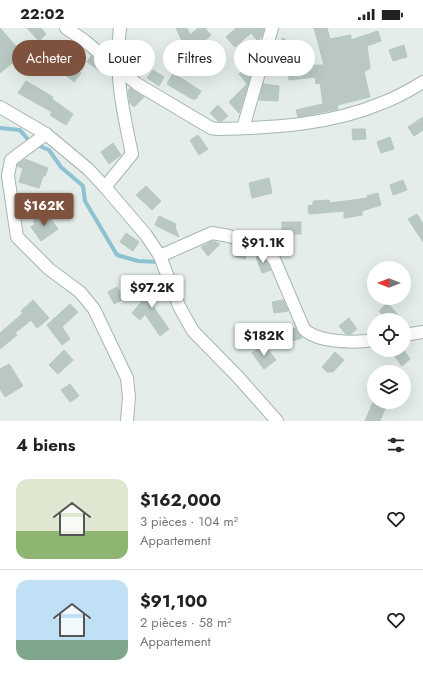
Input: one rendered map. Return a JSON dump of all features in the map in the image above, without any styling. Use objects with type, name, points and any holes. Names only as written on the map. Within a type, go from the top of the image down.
[{"type":"street","points":[[66,28],[94,50]]},
{"type":"street","points":[[119,40],[120,28]]},
{"type":"street","points":[[243,128],[272,28]]},
{"type":"street","points":[[105,187],[132,154],[123,112],[118,76]]},
{"type":"street","points":[[127,76],[145,90],[212,128],[294,125],[346,114],[380,104],[423,82]]},
{"type":"street","points":[[0,107],[46,134],[88,169],[105,187],[146,235],[160,256],[179,306],[193,330],[277,421]]},
{"type":"street","points":[[46,134],[22,151],[9,163],[8,176],[17,237],[49,269],[80,292],[94,309],[127,378],[129,397],[127,421]]},
{"type":"street","points":[[160,256],[212,233],[229,236],[264,249],[274,259],[304,329],[310,334],[324,339],[367,340]]},
{"type":"street","points":[[411,333],[423,332]]},
{"type":"building","points":[[0,28],[12,42],[12,63],[0,73]]},
{"type":"building","points":[[27,28],[41,28],[46,34],[38,40]]},
{"type":"building","points":[[176,28],[187,28],[190,35],[198,28],[205,28],[211,35],[205,40],[182,40]]},
{"type":"building","points":[[236,28],[264,28],[259,40],[251,33],[243,40],[234,40],[234,46],[226,37]]},
{"type":"building","points":[[314,28],[327,28],[330,39],[351,35],[351,40],[378,31],[381,41],[367,46],[370,68],[364,72],[370,97],[337,105],[338,109],[298,117],[296,110],[323,104],[320,83],[316,84],[315,77],[289,80],[289,76],[315,76],[315,65],[324,65]]},
{"type":"building","points":[[404,45],[407,57],[393,61],[389,50]]},
{"type":"building","points":[[91,56],[94,58],[94,67],[87,62]]},
{"type":"building","points":[[155,71],[164,77],[159,86],[147,78],[148,76],[155,76]]},
{"type":"building","points":[[67,76],[79,76],[74,82]]},
{"type":"building","points":[[171,76],[178,76],[201,91],[196,99],[192,99],[167,84]]},
{"type":"building","points":[[241,76],[251,76],[239,113],[229,102],[247,84]]},
{"type":"building","points":[[26,81],[53,97],[52,99],[73,114],[66,125],[50,115],[52,112],[18,93]]},
{"type":"building","points":[[263,84],[279,86],[278,101],[259,100]]},
{"type":"building","points":[[130,88],[144,97],[134,107],[130,103],[128,91]]},
{"type":"building","points":[[218,105],[228,116],[222,121],[218,121],[210,113]]},
{"type":"building","points":[[423,117],[423,130],[414,136],[408,127]]},
{"type":"building","points":[[352,129],[365,129],[366,139],[353,140]]},
{"type":"building","points":[[198,135],[208,149],[199,155],[190,140]]},
{"type":"building","points":[[390,137],[394,149],[381,153],[377,142]]},
{"type":"building","points":[[113,143],[121,155],[109,164],[101,152]]},
{"type":"building","points":[[25,159],[48,168],[45,176],[43,176],[39,188],[19,182],[23,168],[17,166]]},
{"type":"building","points":[[269,178],[272,193],[252,198],[249,183]]},
{"type":"building","points":[[403,180],[407,190],[393,195],[390,185]]},
{"type":"building","points":[[146,186],[161,201],[152,210],[136,195]]},
{"type":"building","points":[[378,193],[381,205],[362,211],[362,215],[344,218],[344,211],[309,214],[308,206],[313,205],[313,201],[329,200],[330,203],[368,198],[367,196]]},
{"type":"building","points":[[46,212],[58,229],[41,241],[31,227],[35,224],[33,221]]},
{"type":"building","points":[[417,214],[423,224],[423,242],[408,219]]},
{"type":"building","points":[[159,216],[176,224],[175,227],[179,237],[155,225]]},
{"type":"building","points":[[282,222],[301,222],[301,234],[282,234]]},
{"type":"building","points":[[126,233],[139,242],[133,251],[120,242]]},
{"type":"building","points":[[213,241],[220,244],[208,256],[201,247]]},
{"type":"building","points":[[237,247],[248,251],[245,259],[234,256]]},
{"type":"building","points":[[260,255],[268,263],[271,270],[262,273],[256,257]]},
{"type":"building","points":[[161,279],[165,289],[152,305],[169,329],[160,336],[145,314],[140,320],[132,313]]},
{"type":"building","points":[[117,287],[124,299],[114,304],[108,292]]},
{"type":"building","points":[[33,300],[49,318],[37,328],[31,320],[15,333],[17,335],[0,349],[0,333],[23,313],[21,311]]},
{"type":"building","points":[[283,300],[288,311],[274,313],[272,302]]},
{"type":"building","points":[[70,304],[78,312],[62,327],[70,339],[62,345],[47,325]]},
{"type":"building","points":[[385,305],[389,305],[396,313],[381,313],[379,311]]},
{"type":"building","points":[[349,318],[357,329],[351,334],[346,334],[339,326]]},
{"type":"building","points":[[295,328],[302,338],[289,342],[284,332]]},
{"type":"building","points":[[261,346],[265,346],[276,360],[264,369],[252,353]]},
{"type":"building","points":[[64,350],[73,360],[58,374],[49,365]]},
{"type":"building","points":[[335,352],[344,360],[333,372],[327,372],[322,367]]},
{"type":"building","points":[[395,357],[409,357],[410,359],[401,365]]},
{"type":"building","points":[[9,364],[23,386],[5,397],[0,389],[0,369]]},
{"type":"building","points":[[70,384],[79,396],[70,402],[61,390]]},
{"type":"building","points":[[370,409],[385,409],[380,421],[365,421]]},
{"type":"waterway","points":[[0,128],[20,130],[30,142],[49,150],[61,167],[83,186],[85,201],[117,255],[138,261],[159,262]]}]
